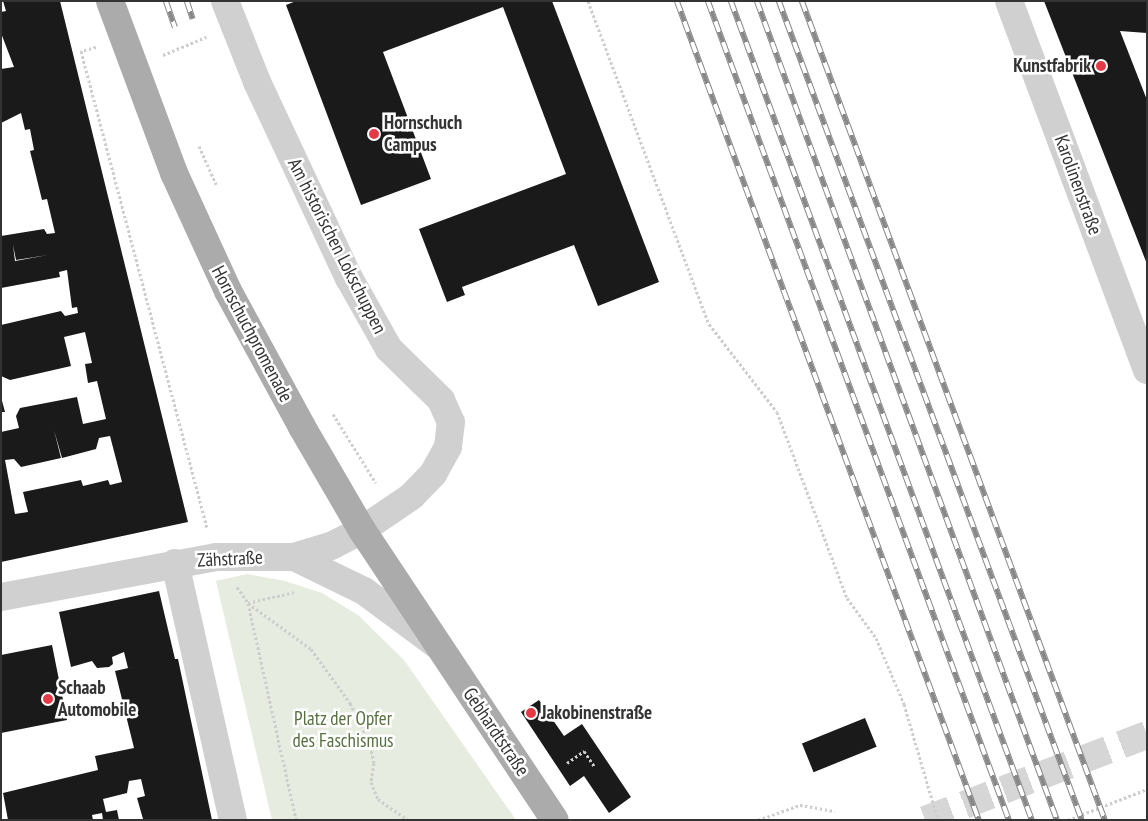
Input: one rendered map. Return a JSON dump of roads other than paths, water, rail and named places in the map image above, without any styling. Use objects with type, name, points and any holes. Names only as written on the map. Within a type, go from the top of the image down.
[{"type":"main road","name":"Hornschuchpromenade","points":[[110,1],[122,39],[174,173],[228,291],[302,427],[362,530],[437,645]]},
{"type":"main road","name":"Gebhardtstraße","points":[[437,645],[550,815]]},
{"type":"street","name":"Karolinenstraße","points":[[1010,1],[1147,370]]},
{"type":"street","name":"Am historischen Lokschuppen","points":[[229,13],[257,82],[349,278],[389,349],[441,400],[450,422],[448,447],[433,474],[412,496],[362,530],[331,546],[294,557]]},
{"type":"street","name":"Zähstraße","points":[[1,597],[216,557],[294,557],[364,591],[437,645]]},
{"type":"street","points":[[175,564],[233,820]]},
{"type":"tunnel","points":[[925,820],[1147,735]]},
{"type":"railway","points":[[166,1],[175,27]]},
{"type":"railway","points":[[187,1],[193,19]]},
{"type":"railway","points":[[677,1],[979,820]]},
{"type":"railway","points":[[708,1],[1009,820]]},
{"type":"railway","points":[[731,1],[1032,820]]},
{"type":"railway","points":[[757,1],[1057,820]]},
{"type":"railway","points":[[779,1],[1082,820]]},
{"type":"railway","points":[[802,1],[1105,820]]},
{"type":"place","name":"Kunstfabrik","points":[[1101,66]]},
{"type":"place","name":"Hornschuch Campus","points":[[374,134]]},
{"type":"place","name":"Schaab Automobile","points":[[48,699]]},
{"type":"place","name":"Jakobinenstraße","points":[[531,713]]},
{"type":"park label","name":"Platz der Opfer des Faschismus","points":[[343,730]]}]
